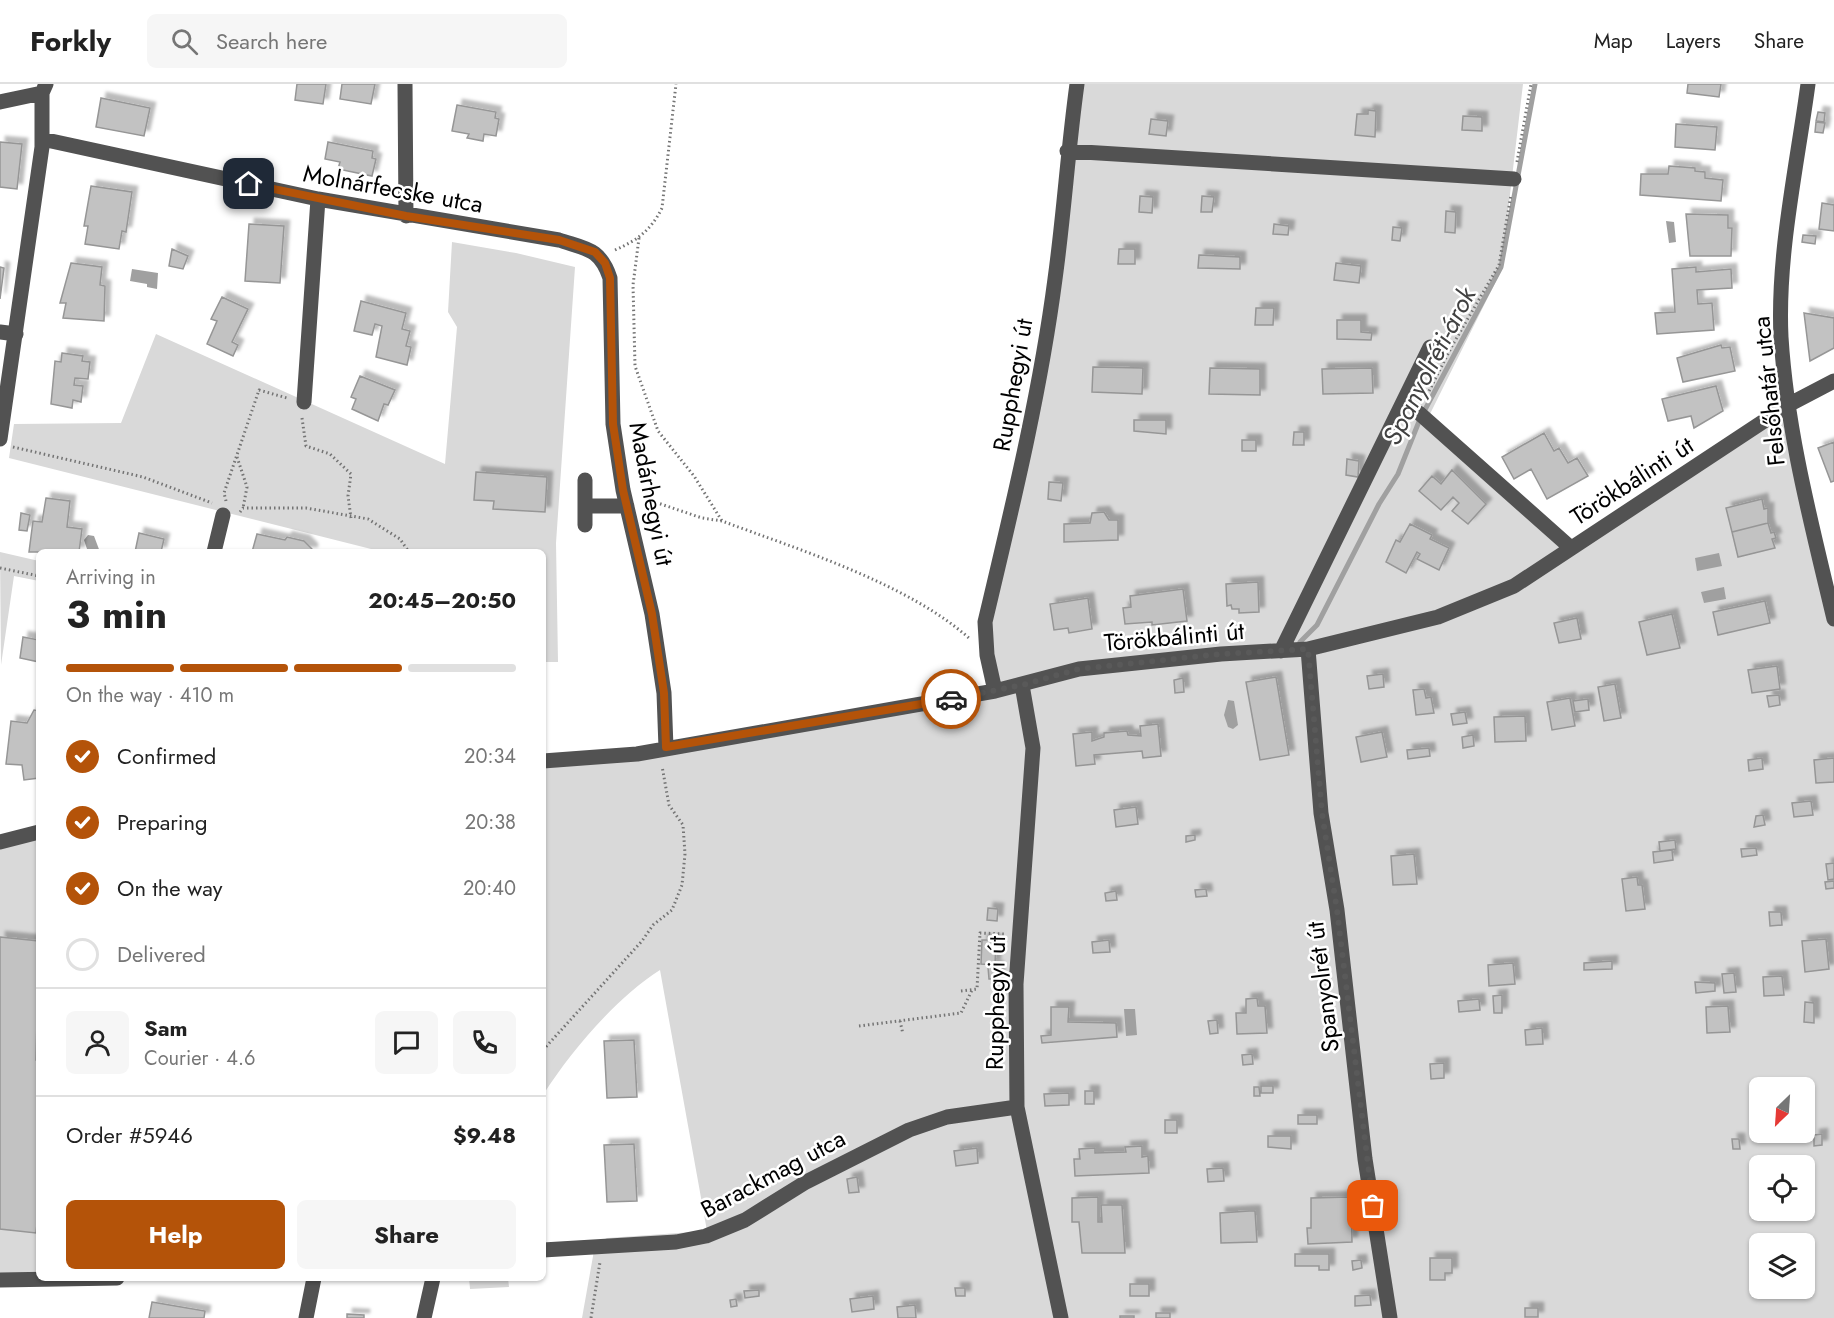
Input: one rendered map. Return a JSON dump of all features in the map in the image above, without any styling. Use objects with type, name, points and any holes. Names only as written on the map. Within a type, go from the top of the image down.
[{"type":"street","points":[[405,84],[406,216]]},
{"type":"street","name":"Rupphegyi út","points":[[995,691],[987,655],[985,622],[1026,444],[1055,278],[1067,151],[1077,84]]},
{"type":"street","name":"Felsőhatár utca","points":[[1808,84],[1782,272],[1781,337],[1802,486],[1834,619]]},
{"type":"street","points":[[0,102],[44,89],[42,139],[8,333],[6,443]]},
{"type":"street","name":"Molnárfecske utca","points":[[42,139],[318,199],[406,216],[559,240],[595,252]]},
{"type":"street","points":[[1067,151],[1514,179]]},
{"type":"street","points":[[304,402],[318,199]]},
{"type":"street","name":"Madárhegyi út","points":[[595,252],[605,263],[610,278],[613,424],[623,490],[652,614],[664,693],[666,747]]},
{"type":"street","points":[[1281,651],[1430,347]]},
{"type":"street","name":"Törökbálinti út","points":[[546,761],[637,754],[666,747],[995,691],[1079,669],[1221,654],[1308,649],[1438,617],[1514,586],[1790,404],[1834,381]]},
{"type":"street","points":[[1422,416],[1571,548]]},
{"type":"street","points":[[585,480],[585,525]]},
{"type":"street","points":[[585,506],[627,506]]},
{"type":"street","points":[[215,549],[226,515]]},
{"type":"street","name":"Spanyolrét út","points":[[1308,649],[1322,813],[1343,963],[1365,1159],[1390,1318]]},
{"type":"street","name":"Rupphegyi út","points":[[1022,685],[1033,748],[1018,934],[1017,1107],[1028,1170],[1061,1318]]},
{"type":"street","points":[[0,842],[36,833]]},
{"type":"street","name":"Barackmag utca","points":[[546,1250],[676,1242],[706,1236],[745,1220],[806,1182],[909,1130],[947,1117],[1017,1107]]},
{"type":"street","points":[[0,1280],[36,1279]]},
{"type":"street","points":[[306,1318],[313,1281]]},
{"type":"street","points":[[424,1318],[432,1281]]},
{"type":"path","points":[[595,252],[616,249],[639,238],[653,225],[662,208],[676,84]]},
{"type":"path","points":[[1422,416],[1452,346],[1499,265],[1531,84]]},
{"type":"path","points":[[639,238],[633,285],[635,366],[658,431],[694,476],[722,521]]},
{"type":"path","points":[[226,515],[224,493],[259,390],[304,402],[301,415],[306,446],[330,454],[351,474],[348,496],[351,518]]},
{"type":"path","points":[[6,443],[143,477],[214,503],[226,515],[237,517],[243,508],[247,487],[237,455]]},
{"type":"path","points":[[623,490],[673,510],[722,521],[874,580],[916,600],[957,627],[987,655]]},
{"type":"path","points":[[243,508],[306,508],[351,518],[368,519],[400,539],[407,549]]},
{"type":"path","points":[[0,568],[36,575]]},
{"type":"path","points":[[546,1047],[642,941],[653,925],[672,910],[682,885],[686,854],[683,825],[669,805],[662,763],[666,747]]},
{"type":"path","points":[[961,992],[977,989],[980,933],[1018,934]]},
{"type":"path","points":[[859,1026],[961,1013],[972,990]]},
{"type":"path","points":[[900,1021],[903,1034]]},
{"type":"path","points":[[591,1318],[602,1245]]},
{"type":"shaded area","points":[[1077,84],[1523,84],[1501,271],[1429,416],[1571,541],[1790,404],[1834,619],[1834,1318],[582,1318],[595,1245],[607,1238],[707,1231],[660,970],[611,1010],[581,1043],[546,1091],[546,761],[637,754],[995,691],[985,622],[1024,455]]},
{"type":"shaded area","points":[[1666,221],[1674,222],[1676,242],[1669,243]]},
{"type":"shaded area","points":[[452,242],[516,253],[575,267],[556,543],[558,662],[546,662],[546,549],[371,549],[9,458],[14,424],[121,423],[156,334],[445,464],[457,327],[448,312]]},
{"type":"shaded area","points":[[132,269],[158,273],[157,289],[147,287],[147,284],[130,281]]},
{"type":"shaded area","points":[[88,535],[94,536],[99,549],[87,549],[84,540]]},
{"type":"shaded area","points":[[0,552],[36,560],[36,580],[14,576],[1,665]]},
{"type":"shaded area","points":[[1719,553],[1722,566],[1697,571],[1695,558]]},
{"type":"shaded area","points":[[1724,587],[1726,599],[1704,603],[1701,592]]},
{"type":"shaded area","points":[[1228,700],[1234,701],[1238,725],[1233,729],[1228,727],[1224,715]]},
{"type":"shaded area","points":[[36,833],[36,1278],[0,1280],[0,842]]},
{"type":"shaded area","points":[[1124,1009],[1135,1009],[1137,1035],[1126,1036]]},
{"type":"shaded area","points":[[469,1281],[508,1281],[509,1287],[470,1289]]},
{"type":"building","points":[[297,84],[326,84],[323,104],[295,100]]},
{"type":"building","points":[[342,84],[375,84],[371,104],[340,99]]},
{"type":"building","points":[[1688,84],[1721,84],[1719,97],[1687,93]]},
{"type":"building","points":[[101,98],[150,108],[144,136],[96,127]]},
{"type":"building","points":[[457,105],[496,112],[495,118],[499,119],[496,136],[484,134],[483,141],[467,138],[469,134],[452,131]]},
{"type":"building","points":[[1368,110],[1376,111],[1375,137],[1355,135],[1357,114],[1368,114]]},
{"type":"building","points":[[1818,112],[1825,113],[1824,122],[1816,121]]},
{"type":"building","points":[[1463,116],[1482,117],[1482,131],[1462,130]]},
{"type":"building","points":[[1151,119],[1168,121],[1166,136],[1149,134]]},
{"type":"building","points":[[1816,122],[1825,123],[1823,133],[1815,132]]},
{"type":"building","points":[[1676,124],[1717,127],[1715,150],[1675,147]]},
{"type":"building","points":[[0,142],[22,144],[17,189],[0,187]]},
{"type":"building","points":[[328,142],[373,151],[372,158],[376,159],[372,176],[338,169],[340,162],[325,159]]},
{"type":"building","points":[[1669,166],[1695,168],[1695,171],[1705,172],[1705,178],[1723,180],[1721,201],[1640,195],[1641,174],[1668,174]]},
{"type":"building","points":[[91,186],[132,192],[126,232],[122,231],[119,249],[85,244],[88,226],[84,226]]},
{"type":"building","points":[[1140,196],[1153,197],[1152,213],[1139,212]]},
{"type":"building","points":[[1202,196],[1214,197],[1212,212],[1201,212]]},
{"type":"building","points":[[1822,203],[1834,205],[1834,231],[1819,229]]},
{"type":"building","points":[[1446,211],[1456,212],[1455,233],[1445,232]]},
{"type":"building","points":[[1686,214],[1728,215],[1728,228],[1732,228],[1731,256],[1690,256]]},
{"type":"building","points":[[249,224],[284,226],[280,283],[245,281]]},
{"type":"building","points":[[1274,224],[1289,226],[1288,235],[1273,234]]},
{"type":"building","points":[[1393,227],[1402,228],[1400,241],[1392,240]]},
{"type":"building","points":[[1803,235],[1816,236],[1815,244],[1802,242]]},
{"type":"building","points":[[172,249],[188,256],[183,269],[169,266]]},
{"type":"building","points":[[1119,249],[1135,249],[1135,264],[1118,264]]},
{"type":"building","points":[[1199,255],[1240,257],[1240,269],[1198,268]]},
{"type":"building","points":[[71,263],[102,267],[100,285],[105,286],[104,321],[63,318],[66,303],[60,303]]},
{"type":"building","points":[[1336,263],[1361,266],[1359,283],[1334,280]]},
{"type":"building","points":[[0,267],[4,268],[0,299]]},
{"type":"building","points":[[1696,267],[1696,272],[1731,269],[1732,288],[1697,290],[1698,304],[1712,303],[1714,330],[1657,334],[1655,313],[1675,312],[1672,269]]},
{"type":"building","points":[[222,297],[248,309],[232,342],[238,345],[233,356],[207,344],[217,321],[211,319]]},
{"type":"building","points":[[361,301],[406,313],[402,329],[410,331],[406,346],[411,347],[407,365],[376,357],[382,326],[375,324],[372,335],[354,331]]},
{"type":"building","points":[[1256,308],[1274,308],[1273,325],[1255,325]]},
{"type":"building","points":[[1804,313],[1834,318],[1834,348],[1810,361]]},
{"type":"building","points":[[1337,320],[1361,320],[1361,332],[1372,333],[1371,340],[1337,339]]},
{"type":"building","points":[[1721,345],[1722,348],[1730,347],[1735,371],[1683,382],[1677,358]]},
{"type":"building","points":[[62,353],[83,356],[82,361],[90,362],[88,379],[75,378],[74,385],[83,386],[81,402],[73,400],[72,408],[51,404],[55,361],[61,362]]},
{"type":"building","points":[[1093,367],[1143,368],[1142,394],[1092,392]]},
{"type":"building","points":[[1210,368],[1260,369],[1260,395],[1209,394]]},
{"type":"building","points":[[1372,368],[1373,393],[1323,394],[1322,369]]},
{"type":"building","points":[[360,376],[395,390],[388,405],[384,404],[378,421],[352,409],[356,399],[351,397]]},
{"type":"building","points":[[1716,386],[1723,411],[1694,428],[1691,416],[1668,421],[1662,399]]},
{"type":"building","points":[[1134,420],[1166,420],[1166,434],[1134,431]]},
{"type":"building","points":[[1294,432],[1304,432],[1304,445],[1293,445]]},
{"type":"building","points":[[1544,433],[1554,451],[1559,448],[1568,463],[1577,458],[1588,476],[1547,499],[1531,469],[1514,479],[1502,457]]},
{"type":"building","points":[[1242,440],[1256,440],[1256,451],[1242,451]]},
{"type":"building","points":[[1834,442],[1834,481],[1831,482],[1818,448]]},
{"type":"building","points":[[1347,459],[1359,461],[1358,477],[1346,475]]},
{"type":"building","points":[[1452,470],[1486,504],[1468,524],[1452,511],[1459,503],[1453,497],[1441,510],[1419,491],[1432,476],[1441,484]]},
{"type":"building","points":[[476,472],[547,477],[545,512],[493,509],[494,501],[474,500]]},
{"type":"building","points":[[1049,482],[1063,483],[1061,501],[1048,499]]},
{"type":"building","points":[[46,498],[70,501],[67,527],[82,529],[79,549],[36,549],[36,552],[29,552],[33,521],[42,522]]},
{"type":"building","points":[[1762,499],[1764,509],[1768,508],[1768,523],[1732,532],[1726,508]]},
{"type":"building","points":[[1104,512],[1109,520],[1118,520],[1118,540],[1064,542],[1064,524],[1090,523],[1092,513]]},
{"type":"building","points":[[21,513],[30,515],[27,531],[19,530]]},
{"type":"building","points":[[1768,523],[1771,533],[1774,532],[1776,538],[1772,539],[1775,548],[1738,557],[1732,532]]},
{"type":"building","points":[[1410,524],[1432,535],[1430,539],[1449,548],[1439,570],[1417,559],[1420,554],[1417,552],[1406,573],[1386,562],[1396,540],[1400,542]]},
{"type":"building","points":[[139,533],[164,539],[162,549],[136,549]]},
{"type":"building","points":[[257,534],[285,540],[287,537],[304,541],[312,549],[253,549]]},
{"type":"building","points":[[1258,582],[1259,612],[1239,613],[1239,609],[1232,609],[1231,605],[1227,606],[1226,584]]},
{"type":"building","points":[[1183,589],[1187,621],[1152,625],[1152,622],[1125,624],[1123,608],[1131,607],[1130,596]]},
{"type":"building","points":[[1088,598],[1092,629],[1069,633],[1068,628],[1054,630],[1050,604]]},
{"type":"building","points":[[1765,601],[1770,623],[1718,635],[1713,612]]},
{"type":"building","points":[[1672,614],[1680,648],[1647,655],[1639,622]]},
{"type":"building","points":[[1577,618],[1581,639],[1559,643],[1554,623]]},
{"type":"building","points":[[23,637],[36,639],[36,661],[20,658]]},
{"type":"building","points":[[1777,666],[1780,689],[1752,693],[1748,670]]},
{"type":"building","points":[[1383,674],[1384,687],[1369,689],[1367,676]]},
{"type":"building","points":[[1276,677],[1289,755],[1260,760],[1246,682]]},
{"type":"building","points":[[1183,678],[1184,692],[1175,693],[1174,680]]},
{"type":"building","points":[[1615,684],[1621,718],[1604,721],[1598,687]]},
{"type":"building","points":[[1424,689],[1426,698],[1431,697],[1434,713],[1416,715],[1413,690]]},
{"type":"building","points":[[1779,695],[1780,705],[1769,707],[1767,696]]},
{"type":"building","points":[[1570,698],[1575,726],[1552,730],[1547,702]]},
{"type":"building","points":[[1588,699],[1589,710],[1575,712],[1573,701]]},
{"type":"building","points":[[34,710],[36,710],[36,778],[24,780],[22,765],[6,764],[11,721],[27,723]]},
{"type":"building","points":[[1465,712],[1467,723],[1453,725],[1451,714]]},
{"type":"building","points":[[1525,716],[1526,741],[1495,742],[1494,717]]},
{"type":"building","points":[[1158,724],[1161,756],[1143,758],[1142,751],[1094,755],[1095,764],[1076,766],[1073,734],[1092,732],[1092,741],[1104,737],[1104,733],[1127,731],[1128,735],[1141,736],[1140,726]]},
{"type":"building","points":[[1382,732],[1387,757],[1361,762],[1356,737]]},
{"type":"building","points":[[1473,735],[1474,746],[1463,748],[1462,737]]},
{"type":"building","points":[[1429,748],[1430,756],[1408,759],[1407,750]]},
{"type":"building","points":[[1762,758],[1763,769],[1749,771],[1748,760]]},
{"type":"building","points":[[1834,758],[1834,782],[1816,783],[1814,760]]},
{"type":"building","points":[[1811,801],[1813,815],[1794,817],[1792,803]]},
{"type":"building","points":[[1136,807],[1138,824],[1116,827],[1114,810]]},
{"type":"building","points":[[1763,815],[1765,825],[1754,827],[1756,816]]},
{"type":"building","points":[[1195,835],[1195,840],[1186,842],[1186,836]]},
{"type":"building","points":[[1675,840],[1676,849],[1660,851],[1659,842]]},
{"type":"building","points":[[1756,848],[1757,855],[1742,857],[1741,849]]},
{"type":"building","points":[[1672,850],[1673,860],[1654,863],[1653,852]]},
{"type":"building","points":[[1414,854],[1417,884],[1393,885],[1391,856]]},
{"type":"building","points":[[1834,863],[1834,879],[1828,880],[1826,864]]},
{"type":"building","points":[[1637,877],[1638,885],[1642,885],[1645,909],[1626,911],[1622,879]]},
{"type":"building","points":[[1834,881],[1834,888],[1826,889],[1825,882]]},
{"type":"building","points":[[1206,889],[1207,896],[1196,897],[1195,890]]},
{"type":"building","points":[[1116,891],[1117,900],[1106,901],[1105,893]]},
{"type":"building","points":[[988,908],[998,909],[997,921],[987,920]]},
{"type":"building","points":[[1769,912],[1781,912],[1782,925],[1770,926]]},
{"type":"building","points":[[0,937],[36,941],[36,1233],[0,1229]]},
{"type":"building","points":[[1826,939],[1829,969],[1805,972],[1802,941]]},
{"type":"building","points":[[982,940],[996,940],[995,965],[981,964]]},
{"type":"building","points":[[1109,940],[1110,952],[1093,953],[1092,942]]},
{"type":"building","points":[[1612,961],[1612,969],[1584,970],[1584,963]]},
{"type":"building","points":[[1513,963],[1515,984],[1489,986],[1488,965]]},
{"type":"building","points":[[988,967],[998,967],[999,979],[989,979]]},
{"type":"building","points":[[1734,973],[1736,992],[1724,993],[1722,974]]},
{"type":"building","points":[[1782,976],[1784,995],[1764,996],[1763,977]]},
{"type":"building","points":[[1695,982],[1715,983],[1715,991],[1696,993]]},
{"type":"building","points":[[1502,995],[1502,1013],[1494,1013],[1493,996]]},
{"type":"building","points":[[1257,998],[1258,1006],[1265,1006],[1267,1033],[1237,1034],[1236,1013],[1246,1013],[1246,999]]},
{"type":"building","points":[[1479,999],[1480,1010],[1459,1012],[1458,1001]]},
{"type":"building","points":[[1805,1002],[1814,1003],[1814,1023],[1804,1022]]},
{"type":"building","points":[[1728,1006],[1730,1032],[1707,1033],[1706,1007]]},
{"type":"building","points":[[1051,1007],[1069,1007],[1068,1022],[1116,1023],[1117,1037],[1042,1043],[1041,1036],[1051,1035]]},
{"type":"building","points":[[1217,1020],[1218,1033],[1210,1034],[1208,1021]]},
{"type":"building","points":[[1542,1028],[1543,1044],[1526,1045],[1525,1030]]},
{"type":"building","points":[[634,1040],[637,1097],[607,1098],[604,1041]]},
{"type":"building","points":[[1252,1054],[1253,1064],[1243,1065],[1242,1055]]},
{"type":"building","points":[[1444,1063],[1444,1078],[1431,1079],[1430,1064]]},
{"type":"building","points":[[1261,1086],[1273,1086],[1273,1093],[1261,1093]]},
{"type":"building","points":[[1254,1087],[1259,1087],[1260,1096],[1254,1096]]},
{"type":"building","points":[[1085,1091],[1094,1091],[1094,1104],[1085,1104]]},
{"type":"building","points":[[1069,1093],[1069,1105],[1045,1106],[1044,1094]]},
{"type":"building","points":[[1298,1115],[1317,1115],[1317,1124],[1298,1124]]},
{"type":"building","points":[[1165,1120],[1177,1120],[1177,1133],[1165,1133]]},
{"type":"building","points":[[1822,1134],[1822,1145],[1814,1146],[1815,1135]]},
{"type":"building","points":[[1268,1136],[1291,1136],[1291,1149],[1268,1147]]},
{"type":"building","points":[[1732,1139],[1739,1139],[1740,1149],[1733,1149]]},
{"type":"building","points":[[634,1144],[637,1201],[607,1202],[604,1145]]},
{"type":"building","points":[[1142,1146],[1142,1157],[1148,1156],[1149,1173],[1075,1176],[1074,1159],[1080,1159],[1079,1149],[1095,1148],[1095,1153],[1126,1152],[1125,1147]]},
{"type":"building","points":[[977,1148],[978,1163],[956,1166],[954,1151]]},
{"type":"building","points":[[1223,1168],[1224,1181],[1208,1182],[1207,1169]]},
{"type":"building","points":[[857,1177],[859,1192],[849,1193],[847,1179]]},
{"type":"building","points":[[1098,1197],[1098,1222],[1102,1222],[1101,1205],[1122,1205],[1125,1253],[1082,1253],[1079,1222],[1072,1222],[1072,1198]]},
{"type":"building","points":[[1351,1197],[1352,1242],[1308,1244],[1307,1228],[1311,1228],[1311,1198]]},
{"type":"building","points":[[1255,1211],[1257,1242],[1221,1243],[1220,1213]]},
{"type":"building","points":[[1295,1254],[1329,1254],[1329,1270],[1319,1270],[1319,1266],[1295,1266]]},
{"type":"building","points":[[1430,1258],[1452,1258],[1452,1273],[1445,1273],[1445,1280],[1430,1280]]},
{"type":"building","points":[[1361,1260],[1362,1268],[1353,1270],[1352,1261]]},
{"type":"building","points":[[1130,1284],[1149,1284],[1149,1296],[1130,1296]]},
{"type":"building","points":[[955,1288],[965,1288],[965,1296],[956,1296]]},
{"type":"building","points":[[759,1290],[759,1296],[745,1298],[744,1291]]},
{"type":"building","points":[[1370,1295],[1371,1305],[1355,1306],[1355,1296]]},
{"type":"building","points":[[873,1296],[874,1309],[852,1312],[850,1299]]},
{"type":"building","points":[[736,1299],[737,1306],[731,1307],[730,1300]]},
{"type":"building","points":[[152,1302],[205,1311],[204,1318],[149,1318]]},
{"type":"building","points":[[915,1305],[916,1318],[898,1318],[897,1307]]},
{"type":"building","points":[[1525,1308],[1538,1308],[1538,1317],[1525,1317]]},
{"type":"building","points":[[1156,1313],[1170,1313],[1170,1318],[1156,1318]]},
{"type":"building","points":[[347,1314],[364,1315],[364,1318],[347,1318]]},
{"type":"building","points":[[1120,1316],[1134,1316],[1134,1318],[1120,1318]]},
{"type":"waterway","name":"Spanyolréti-árok","points":[[1300,642],[1317,625],[1379,504],[1398,474],[1420,419],[1501,267],[1535,84]]},
{"type":"way so far","points":[[951,699],[1022,685],[1079,669],[1221,654],[1308,649],[1322,813],[1337,910],[1365,1159],[1373,1206]]},
{"type":"route","points":[[249,184],[406,216],[559,240],[595,252],[605,263],[610,278],[609,331],[613,424],[623,490],[652,614],[664,693],[666,747],[951,699]]}]
